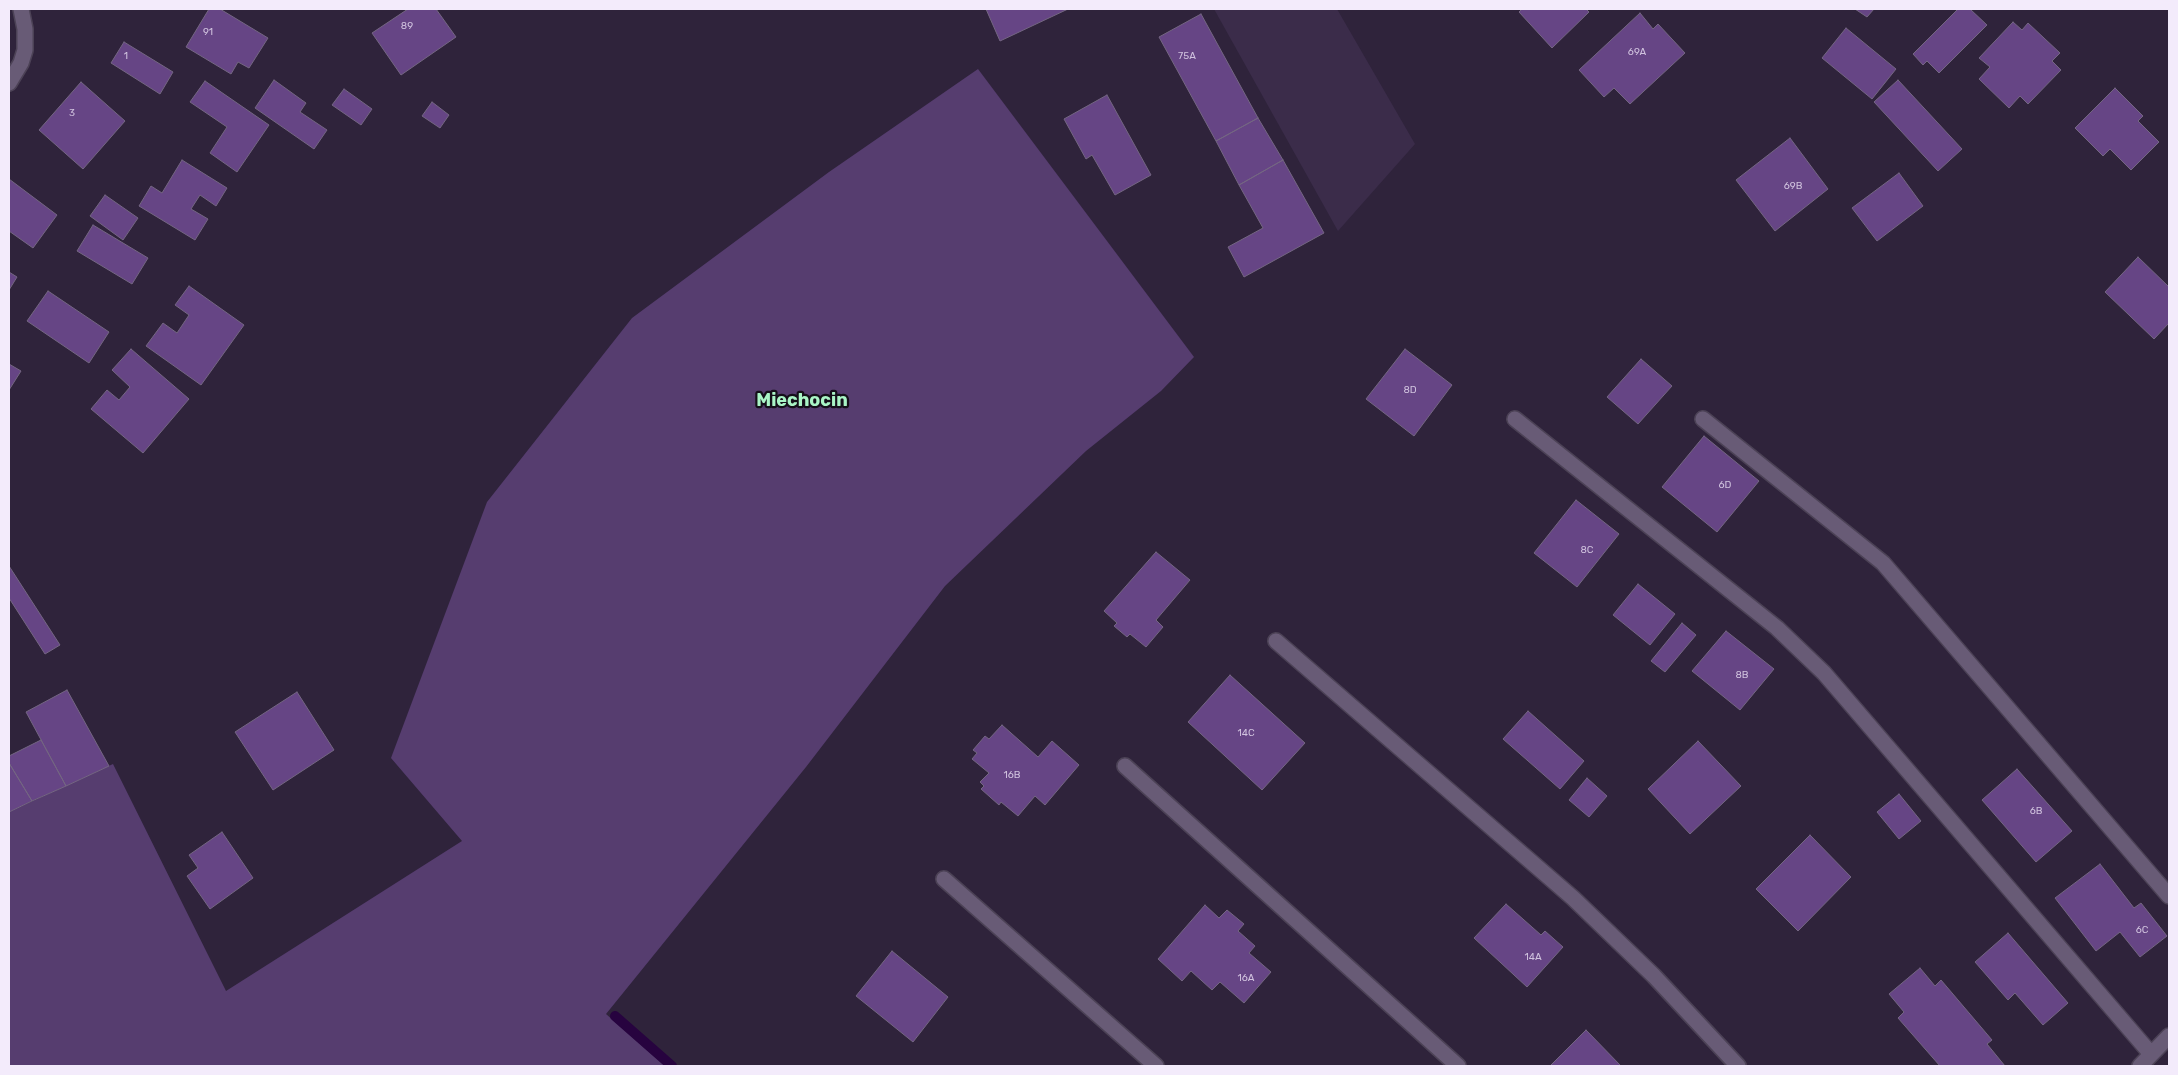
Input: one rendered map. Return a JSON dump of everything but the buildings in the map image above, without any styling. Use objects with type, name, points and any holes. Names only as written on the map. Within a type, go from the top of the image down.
[{"type":"street","points":[[9,83],[21,63],[25,50],[26,29],[21,9]]},
{"type":"street","points":[[1703,419],[1883,563],[2169,896]]},
{"type":"street","points":[[1515,420],[1777,628],[1824,673],[2151,1054]]},
{"type":"street","points":[[1276,641],[1573,898],[1654,976],[1738,1066]]},
{"type":"street","points":[[1125,766],[1458,1066]]},
{"type":"street","points":[[944,879],[1156,1066]]},
{"type":"street","points":[[2140,1066],[2169,1036]]},
{"type":"shaded area","points":[[1214,9],[1337,9],[1415,144],[1338,231]]},
{"type":"shaded area","points":[[978,69],[1194,357],[1161,391],[1086,451],[945,586],[806,767],[606,1014],[665,1066],[9,1066],[9,812],[113,764],[226,991],[462,841],[391,758],[487,502],[632,318],[829,172]]},
{"type":"waterway","points":[[615,1016],[672,1066]]},
{"type":"district","name":"Miechocin","points":[[802,401]]}]
